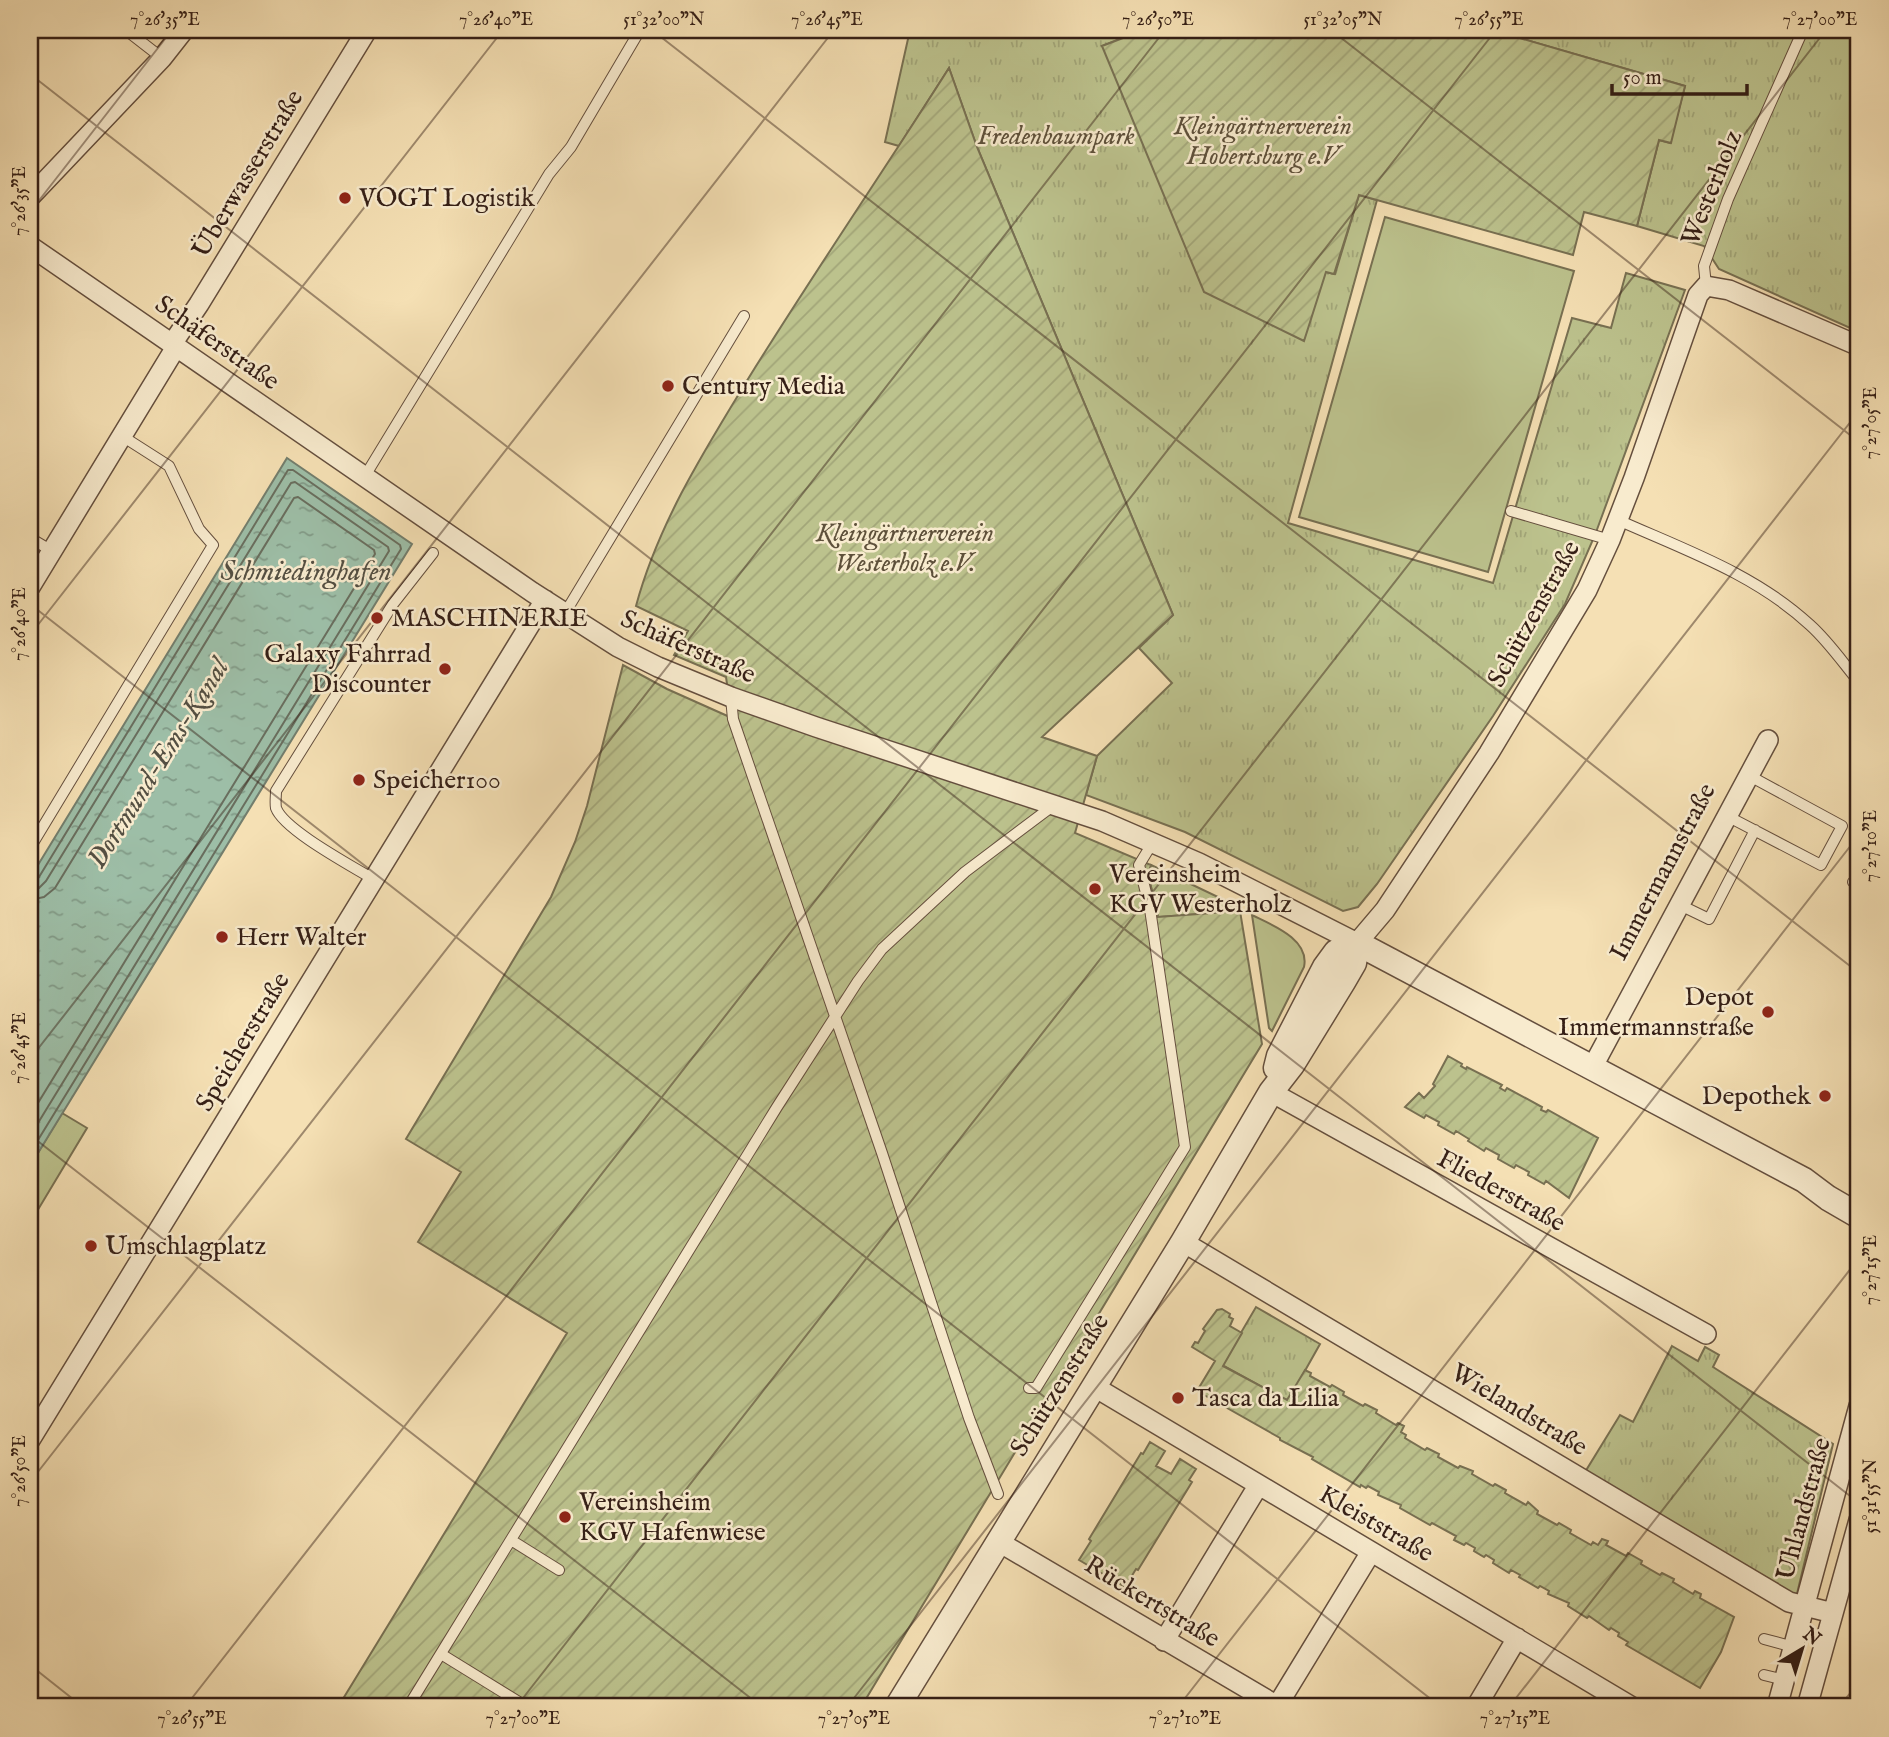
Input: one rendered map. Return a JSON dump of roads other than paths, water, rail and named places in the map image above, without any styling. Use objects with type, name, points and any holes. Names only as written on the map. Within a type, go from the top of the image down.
[{"type":"street","points":[[30,197],[162,58],[184,30]]},
{"type":"street","name":"Überwasserstraße","points":[[30,587],[366,30]]},
{"type":"street","name":"Schäferstraße","points":[[30,246],[618,648],[731,697],[841,736],[1102,821],[1153,842],[1357,943]]},
{"type":"street","points":[[1706,286],[1729,290],[1859,346]]},
{"type":"street","name":"Schützenstraße","points":[[897,1707],[1183,1242],[1271,1093],[1279,1056],[1325,967],[1336,952],[1357,943],[1384,910],[1489,753],[1587,590],[1618,520],[1678,346],[1698,295],[1706,286]]},
{"type":"street","name":"Speicherstraße","points":[[30,1440],[545,600]]},
{"type":"street","name":"Immermannstraße","points":[[1592,1068],[1768,740]]},
{"type":"street","points":[[1357,943],[1804,1180],[1859,1199]]},
{"type":"street","name":"Fliederstraße","points":[[1271,1093],[1706,1334]]},
{"type":"street","points":[[1804,1180],[1859,1216]]},
{"type":"street","name":"Wielandstraße","points":[[1183,1242],[1789,1602],[1833,1613]]},
{"type":"street","name":"Kleiststraße","points":[[1093,1386],[1632,1707]]},
{"type":"street","name":"Uhlandstraße","points":[[1777,1707],[1858,1413]]},
{"type":"street","points":[[1164,1641],[1258,1486]]},
{"type":"street","points":[[1807,1707],[1859,1520]]},
{"type":"street","name":"Rückertstraße","points":[[999,1542],[1278,1707]]},
{"type":"street","points":[[1278,1707],[1371,1552]]},
{"type":"street","points":[[1476,1707],[1517,1638]]},
{"type":"lane","points":[[126,30],[162,58]]},
{"type":"lane","points":[[365,476],[550,174],[580,134],[640,30]]},
{"type":"lane","name":"Westerholz","points":[[1706,286],[1704,266],[1728,199],[1802,30]]},
{"type":"lane","points":[[565,613],[744,316]]},
{"type":"lane","points":[[30,848],[213,545],[199,529],[169,466],[122,436]]},
{"type":"lane","points":[[1511,511],[1610,540]]},
{"type":"lane","points":[[1618,520],[1746,577],[1770,593],[1825,639],[1859,682]]},
{"type":"lane","points":[[30,538],[51,551]]},
{"type":"lane","points":[[373,879],[285,821],[276,808],[276,791],[393,604],[433,553]]},
{"type":"lane","points":[[731,697],[733,719],[882,1153],[969,1419],[998,1494]]},
{"type":"lane","points":[[1727,816],[1821,866],[1842,826],[1748,775]]},
{"type":"lane","points":[[408,1707],[834,1016],[882,949],[965,872],[1054,805]]},
{"type":"lane","points":[[1680,905],[1709,919],[1755,830]]},
{"type":"lane","points":[[1029,1388],[1036,1388],[1185,1147],[1150,909],[1139,864],[1153,842]]},
{"type":"lane","points":[[511,1540],[559,1570]]},
{"type":"lane","points":[[1764,1639],[1794,1647]]},
{"type":"lane","points":[[441,1654],[527,1707]]},
{"type":"lane","points":[[1764,1675],[1785,1680]]},
{"type":"water","name":"Schmiedinghafen","points":[[287,458],[412,544],[30,1166],[30,878]]},
{"type":"place","name":"VOGT Logistik","points":[[345,198]]},
{"type":"place","name":"Century Media","points":[[668,386]]},
{"type":"place","name":"MASCHINERIE","points":[[377,618]]},
{"type":"place","name":"Galaxy Fahrrad Discounter","points":[[445,669]]},
{"type":"place","name":"Speicher100","points":[[359,780]]},
{"type":"place","name":"Vereinsheim KGV Westerholz","points":[[1095,889]]},
{"type":"place","name":"Herr Walter","points":[[222,937]]},
{"type":"place","name":"Depot Immermannstraße","points":[[1768,1012]]},
{"type":"place","name":"Depothek","points":[[1825,1096]]},
{"type":"place","name":"Umschlagplatz","points":[[91,1246]]},
{"type":"place","name":"Tasca da Lilia","points":[[1178,1398]]},
{"type":"place","name":"Vereinsheim KGV Hafenwiese","points":[[565,1517]]},
{"type":"park label","name":"Fredenbaumpark","points":[[1056,136]]},
{"type":"park label","name":"Kleingärtnerverein Hobertsburg e.V","points":[[1263,141]]},
{"type":"park label","name":"Kleingärtnerverein Westerholz e.V.","points":[[905,548]]},
{"type":"water label","name":"Dortmund-Ems-Kanal","points":[[159,764]]}]
